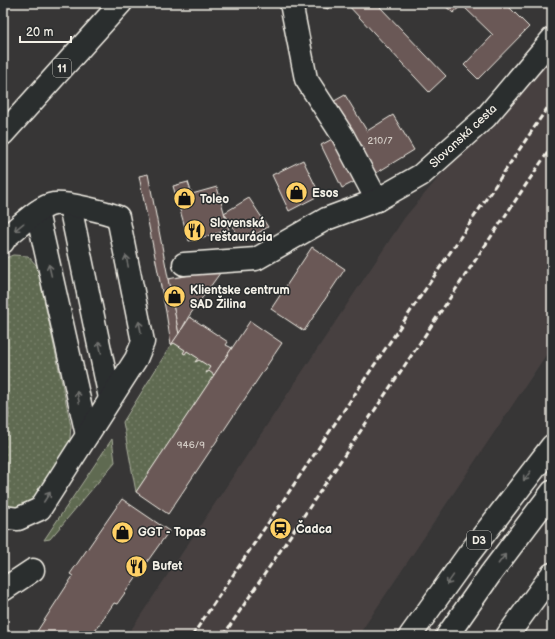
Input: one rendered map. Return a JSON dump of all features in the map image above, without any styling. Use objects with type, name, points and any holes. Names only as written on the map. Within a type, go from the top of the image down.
[{"type":"main road","name":"11","points":[[3,134],[121,3]]},
{"type":"main road","points":[[291,3],[306,79],[343,136],[377,200]]},
{"type":"main road","name":"Slovanská cesta","points":[[184,264],[256,259],[326,219],[377,200],[421,175],[486,117],[552,39]]},
{"type":"main road","points":[[3,242],[6,237],[37,212],[54,204],[105,212],[118,217],[143,342],[136,359],[40,509],[18,519],[3,517]]},
{"type":"main road","points":[[70,206],[110,398]]},
{"type":"main road","points":[[37,212],[86,435]]},
{"type":"main road","name":"D3","points":[[410,636],[468,555],[552,446]]},
{"type":"main road","name":"D3","points":[[447,636],[491,573],[552,492]]},
{"type":"main road","points":[[3,590],[33,570]]},
{"type":"main road","points":[[507,636],[552,574]]},
{"type":"shaded area","points":[[552,44],[552,346],[358,636],[127,636],[405,217]]},
{"type":"green space","points":[[13,255],[28,256],[37,266],[71,426],[69,449],[31,503],[13,510],[3,509],[3,432],[9,415],[3,384],[3,259]]},
{"type":"green space","points":[[174,343],[185,350],[183,353],[187,351],[198,358],[196,362],[199,360],[210,367],[206,373],[209,371],[214,375],[136,492],[123,422],[171,345]]},
{"type":"green space","points":[[112,439],[115,462],[50,539],[44,540]]},
{"type":"building","points":[[311,3],[330,3],[328,9]]},
{"type":"building","points":[[346,3],[385,3],[380,7],[446,76],[429,92]]},
{"type":"building","points":[[442,3],[505,3],[529,27],[478,79],[464,65],[493,35],[462,5],[453,13]]},
{"type":"building","points":[[345,95],[367,131],[393,115],[414,150],[373,175],[329,104]]},
{"type":"building","points":[[336,137],[358,180],[342,188],[321,145]]},
{"type":"building","points":[[303,160],[320,195],[289,211],[272,175]]},
{"type":"building","points":[[148,174],[179,334],[171,345],[166,312],[139,176]]},
{"type":"building","points":[[188,182],[192,194],[217,187],[229,230],[189,241],[173,186]]},
{"type":"building","points":[[249,198],[268,227],[243,242],[224,213]]},
{"type":"building","points":[[312,247],[345,269],[304,331],[271,309]]},
{"type":"building","points":[[223,269],[189,316],[179,334],[168,279]]},
{"type":"building","points":[[190,317],[228,342],[226,345],[232,348],[214,375],[209,371],[206,373],[210,367],[199,360],[195,362],[198,358],[187,351],[185,354],[183,353],[185,350],[174,343],[171,345]]},
{"type":"building","points":[[250,321],[282,343],[168,514],[136,492]]},
{"type":"building","points":[[122,499],[169,531],[117,604],[114,603],[91,636],[34,636],[73,576],[70,574]]},
{"type":"railway","points":[[192,636],[552,101]]},
{"type":"railway","points":[[223,636],[552,146]]},
{"type":"place","name":"Esos","points":[[297,193]]},
{"type":"place","name":"Toleo","points":[[184,199]]},
{"type":"place","name":"Slovenská reštaurácia","points":[[195,230]]},
{"type":"place","name":"Klientske centrum SAD Žilina","points":[[175,297]]},
{"type":"place","name":"Čadca","points":[[280,529]]},
{"type":"place","name":"GGT - Topas","points":[[123,532]]},
{"type":"place","name":"Bufet","points":[[136,566]]}]
